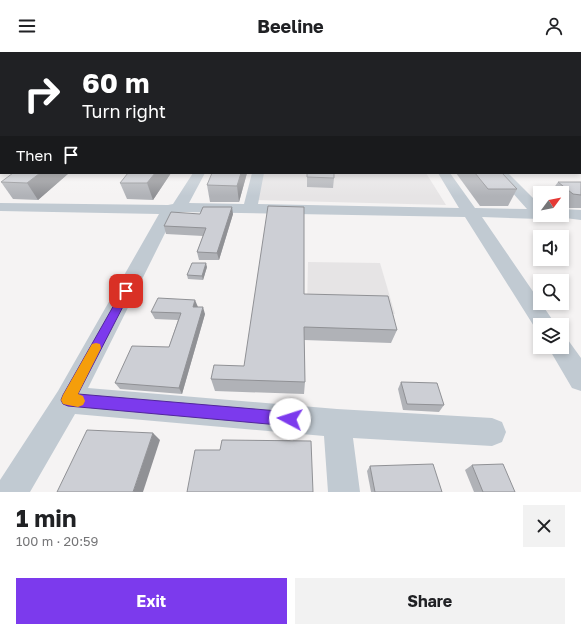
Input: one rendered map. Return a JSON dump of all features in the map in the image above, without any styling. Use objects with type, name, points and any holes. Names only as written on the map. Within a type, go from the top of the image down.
[{"type":"street","points":[[12,492],[68,400],[174,208],[198,174]]},
{"type":"street","points":[[250,208],[258,174]]},
{"type":"street","points":[[445,174],[540,318]]},
{"type":"street","points":[[502,174],[533,207]]},
{"type":"street","points":[[2,201],[174,208],[250,208],[533,214]]},
{"type":"street","points":[[569,214],[581,215]]},
{"type":"street","points":[[565,354],[581,379]]},
{"type":"street","points":[[68,400],[337,423],[492,432]]},
{"type":"street","points":[[337,423],[344,492]]},
{"type":"shaded area","points":[[260,174],[427,174],[446,205],[254,200]]},
{"type":"shaded area","points":[[308,262],[380,263],[395,314],[307,308]]},
{"type":"building","points":[[12,174],[39,174],[27,183],[1,182]]},
{"type":"building","points":[[127,174],[154,174],[147,183],[120,183]]},
{"type":"building","points":[[212,174],[241,174],[237,186],[207,185]]},
{"type":"building","points":[[307,174],[334,174],[334,178],[307,177]]},
{"type":"building","points":[[476,174],[503,174],[517,189],[488,189]]},
{"type":"building","points":[[558,182],[581,182],[581,195],[573,194],[569,191],[569,186],[563,186]]},
{"type":"building","points":[[268,206],[304,207],[304,294],[388,296],[397,330],[304,327],[305,382],[211,379],[214,365],[244,366]]},
{"type":"building","points":[[203,207],[232,207],[217,253],[197,252],[206,228],[164,226],[171,212],[200,214]]},
{"type":"building","points":[[192,263],[206,263],[202,276],[187,275]]},
{"type":"building","points":[[158,298],[195,300],[193,307],[203,307],[179,388],[115,383],[132,346],[169,347],[181,313],[151,312]]},
{"type":"building","points":[[401,382],[437,383],[444,405],[407,404]]},
{"type":"building","points":[[87,430],[153,433],[133,492],[57,492]]},
{"type":"building","points":[[222,440],[311,441],[313,492],[187,492],[195,450],[220,450]]},
{"type":"building","points":[[433,464],[442,492],[375,492],[370,466]]},
{"type":"building","points":[[503,464],[515,492],[483,492],[472,465]]},
{"type":"slow traffic","points":[[78,401],[68,400],[96,348]]},
{"type":"route","points":[[126,291],[68,400],[290,419]]}]
